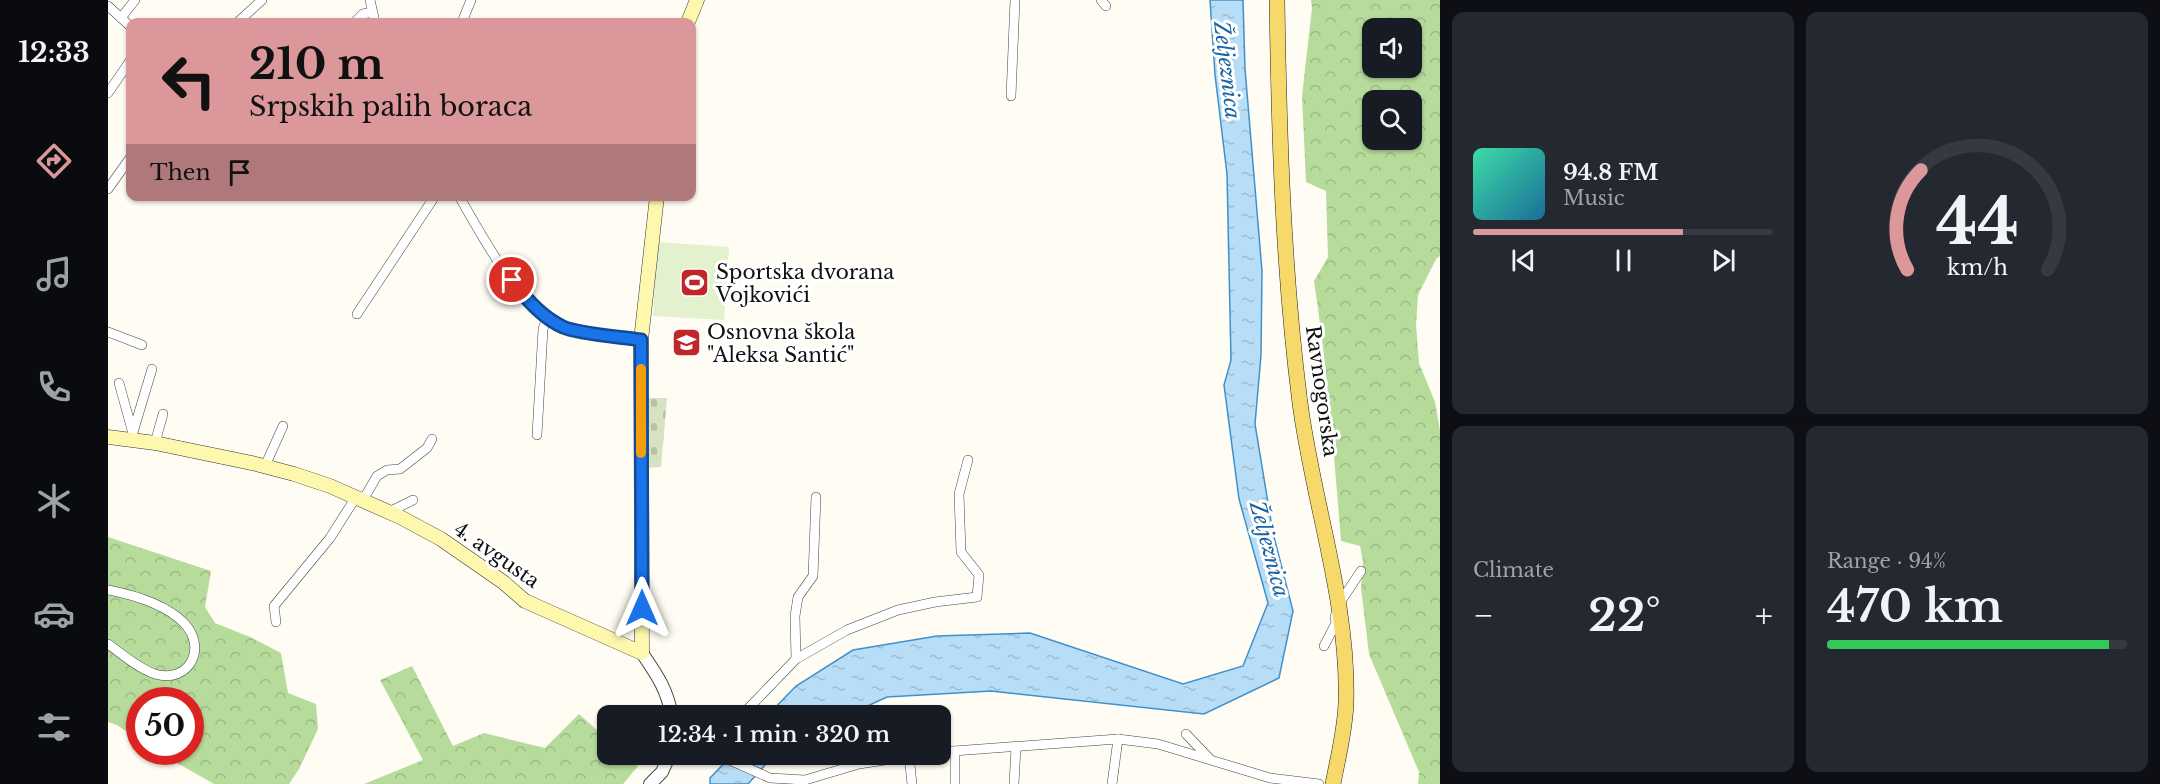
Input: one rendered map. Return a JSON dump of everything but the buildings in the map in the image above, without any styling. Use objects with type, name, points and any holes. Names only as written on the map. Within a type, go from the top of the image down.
[{"type":"main road","points":[[690,18],[698,0]]},
{"type":"main road","name":"Ravnogorska","points":[[1277,0],[1279,125],[1292,335],[1301,413],[1338,605],[1346,670],[1343,736],[1333,784]]},
{"type":"main road","points":[[642,653],[641,340],[656,201]]},
{"type":"main road","name":"4. avgusta","points":[[108,437],[131,435],[155,443],[265,466],[312,480],[359,499],[441,538],[503,582],[525,601],[642,653]]},
{"type":"street","points":[[121,18],[135,0]]},
{"type":"street","points":[[242,18],[262,0]]},
{"type":"street","points":[[370,0],[374,18]]},
{"type":"street","points":[[464,18],[471,0]]},
{"type":"street","points":[[1011,96],[1015,0]]},
{"type":"street","points":[[109,9],[126,22]]},
{"type":"street","points":[[360,18],[363,14],[372,12]]},
{"type":"street","points":[[108,93],[126,67]]},
{"type":"street","points":[[108,189],[126,164]]},
{"type":"street","points":[[357,314],[432,201]]},
{"type":"street","points":[[462,201],[502,268],[522,293],[547,317],[564,328],[641,340]]},
{"type":"street","points":[[537,435],[543,329],[547,317]]},
{"type":"street","points":[[108,332],[142,345]]},
{"type":"street","points":[[131,435],[152,369]]},
{"type":"street","points":[[120,383],[131,435]]},
{"type":"street","points":[[155,443],[163,414]]},
{"type":"street","points":[[265,466],[283,426]]},
{"type":"street","points":[[276,622],[274,606],[377,476],[387,470],[400,469],[427,447],[432,439]]},
{"type":"street","points":[[752,705],[796,659],[847,630],[898,610],[935,602],[977,597],[979,575],[961,552],[959,494],[968,460]]},
{"type":"street","points":[[796,659],[795,616],[798,597],[813,576],[816,497]]},
{"type":"street","points":[[389,512],[412,500]]},
{"type":"street","points":[[315,547],[330,538]]},
{"type":"street","points":[[1324,646],[1336,623],[1334,609],[1360,570]]},
{"type":"street","points":[[108,590],[147,601],[176,616],[186,625],[196,642],[191,664],[182,671],[166,676],[147,671],[108,644]]},
{"type":"street","points":[[642,653],[662,682],[670,705]]},
{"type":"street","points":[[1186,734],[1211,760]]},
{"type":"street","points":[[1112,784],[1118,739]]},
{"type":"street","points":[[951,751],[1118,739],[1158,744],[1270,778],[1320,784]]},
{"type":"street","points":[[1014,784],[1016,747]]},
{"type":"street","points":[[954,751],[955,784]]},
{"type":"street","points":[[650,784],[662,772],[665,765]]},
{"type":"street","points":[[741,765],[770,778],[805,780],[856,765]]},
{"type":"street","points":[[910,765],[912,784]]},
{"type":"green space","points":[[1311,0],[1440,0],[1440,256],[1436,259],[1418,295],[1416,325],[1419,363],[1435,402],[1440,430],[1440,784],[1418,784],[1419,772],[1369,654],[1361,588],[1363,562],[1360,546],[1341,541],[1333,443],[1314,281],[1328,257],[1326,191],[1306,182],[1302,96]]},
{"type":"green space","points":[[657,242],[729,247],[724,320],[653,316]]},
{"type":"green space","points":[[647,398],[667,398],[661,467],[646,468]]},
{"type":"green space","points":[[108,537],[211,571],[205,607],[215,623],[281,653],[288,693],[316,704],[318,729],[299,769],[289,784],[214,784],[181,765],[204,765],[204,687],[126,687],[126,731],[108,722]]},
{"type":"green space","points":[[412,666],[453,746],[484,733],[545,748],[579,714],[597,730],[597,765],[638,766],[623,784],[364,784],[423,760],[380,680]]},
{"type":"water","name":"Željeznica","points":[[1210,0],[1243,0],[1245,69],[1262,271],[1261,355],[1255,424],[1273,533],[1293,611],[1279,678],[1204,714],[991,691],[887,697],[870,705],[778,705],[796,686],[853,650],[937,636],[1030,633],[1183,684],[1243,666],[1268,603],[1239,499],[1224,385],[1231,360],[1227,174],[1215,75]]},
{"type":"water","points":[[722,765],[765,765],[748,784],[710,784],[710,778]]},
{"type":"slow traffic","points":[[641,369],[641,453]]},
{"type":"place","name":"Sportska dvorana Vojkovići","points":[[695,283]]},
{"type":"place","name":"Osnovna škola \"Aleksa Santić\"","points":[[686,343]]},
{"type":"route","points":[[512,280],[547,317],[564,328],[641,340],[642,608]]}]
